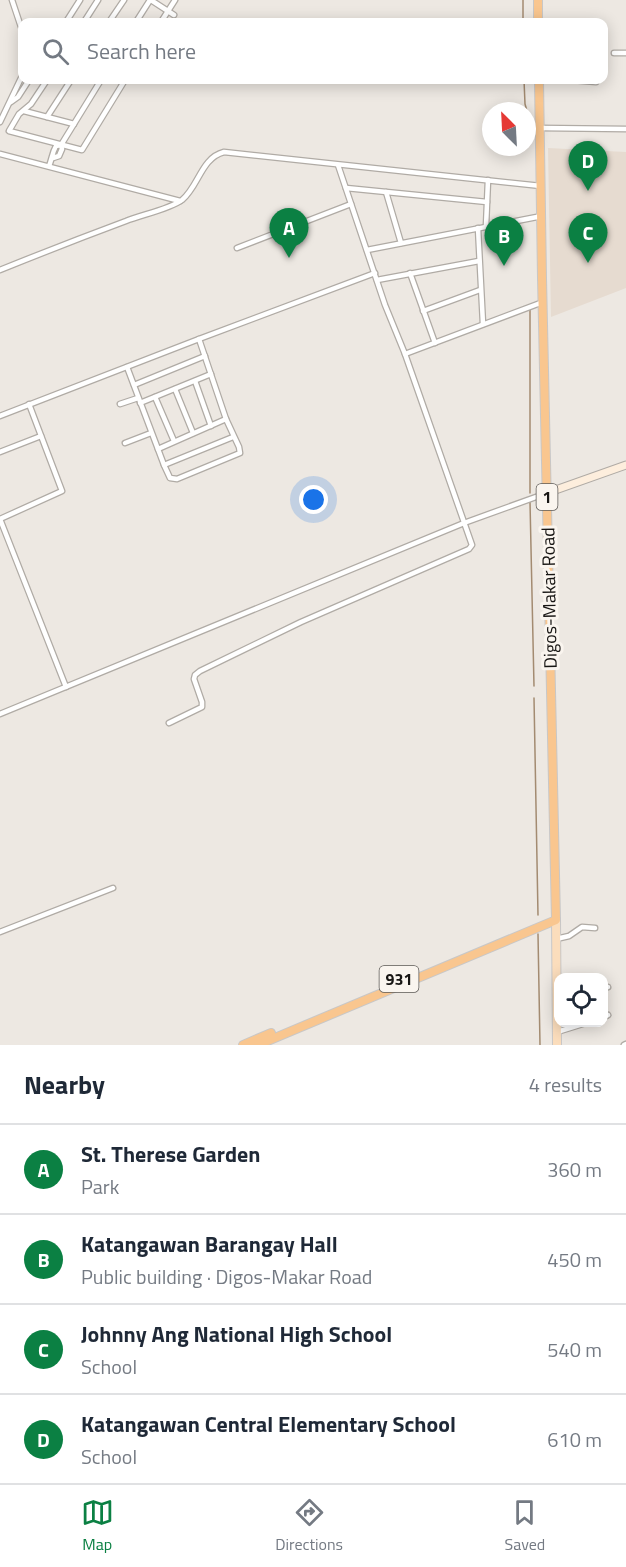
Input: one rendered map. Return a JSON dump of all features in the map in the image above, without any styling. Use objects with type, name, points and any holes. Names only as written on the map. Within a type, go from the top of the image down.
[{"type":"highway","points":[[538,0],[538,18]]},
{"type":"highway","name":"Digos-Makar Road","points":[[539,84],[556,917]]},
{"type":"highway","name":"931","points":[[243,1045],[556,917]]},
{"type":"highway","name":"931","points":[[258,1045],[556,917]]},
{"type":"main road","name":"Digos-Makar Road","points":[[556,917],[557,973]]},
{"type":"main road","name":"Digos-Makar Road","points":[[557,1027],[557,1045]]},
{"type":"street","points":[[12,0],[18,18]]},
{"type":"street","points":[[69,18],[80,0]]},
{"type":"street","points":[[87,18],[98,0]]},
{"type":"street","points":[[112,18],[124,0]]},
{"type":"street","points":[[139,18],[151,0],[174,15]]},
{"type":"street","points":[[164,18],[175,0]]},
{"type":"street","points":[[614,53],[626,53]]},
{"type":"street","points":[[0,122],[18,84]]},
{"type":"street","points":[[9,104],[18,97],[26,84]]},
{"type":"street","points":[[44,84],[9,131],[82,150],[123,84]]},
{"type":"street","points":[[47,117],[69,84]]},
{"type":"street","points":[[49,166],[53,158],[52,152],[56,146],[61,145],[99,84]]},
{"type":"street","points":[[24,111],[74,124]]},
{"type":"street","points":[[540,128],[626,129]]},
{"type":"street","points":[[0,270],[180,201],[188,194],[210,160],[224,152],[541,186]]},
{"type":"street","points":[[0,154],[180,201]]},
{"type":"street","points":[[169,723],[202,707],[194,679],[200,671],[301,622],[469,549],[472,545],[338,165]]},
{"type":"street","points":[[486,226],[488,180]]},
{"type":"street","points":[[346,188],[487,202]]},
{"type":"street","points":[[386,192],[401,243]]},
{"type":"street","points":[[237,248],[351,204]]},
{"type":"street","points":[[367,250],[542,216]]},
{"type":"street","points":[[478,228],[483,324]]},
{"type":"street","points":[[377,280],[479,261]]},
{"type":"street","points":[[0,416],[375,273]]},
{"type":"street","points":[[410,273],[435,343]]},
{"type":"street","points":[[423,311],[480,290]]},
{"type":"street","points":[[405,354],[543,302]]},
{"type":"street","points":[[127,367],[164,465],[170,478],[177,479],[237,455],[240,451],[226,419],[199,339]]},
{"type":"street","points":[[134,385],[205,356]]},
{"type":"street","points":[[120,405],[155,397],[211,374]]},
{"type":"street","points":[[195,381],[211,426]]},
{"type":"street","points":[[175,389],[193,433]]},
{"type":"street","points":[[155,397],[174,441]]},
{"type":"street","points":[[29,404],[62,491],[0,519],[66,687]]},
{"type":"street","points":[[158,449],[226,419]]},
{"type":"street","points":[[125,443],[152,433]]},
{"type":"street","points":[[0,452],[41,436]]},
{"type":"street","points":[[164,465],[233,437]]},
{"type":"street","points":[[0,714],[464,523],[626,465]]},
{"type":"street","points":[[0,932],[114,888]]},
{"type":"street","points":[[556,939],[568,936],[582,927],[595,928]]},
{"type":"street","points":[[557,1032],[573,1027]]},
{"type":"shaded area","points":[[548,148],[626,152],[626,288],[551,317]]},
{"type":"waterway","points":[[523,0],[523,18]]},
{"type":"waterway","points":[[524,84],[525,102]]},
{"type":"waterway","points":[[530,310],[530,493]]},
{"type":"waterway","points":[[530,502],[534,686]]},
{"type":"waterway","points":[[534,698],[538,915]]},
{"type":"waterway","points":[[538,934],[540,1045]]},
{"type":"place","name":"Katangawan Central Elementary School","points":[[588,191]]},
{"type":"place","name":"St. Therese Garden","points":[[289,258]]},
{"type":"place","name":"Johnny Ang National High School","points":[[588,263]]},
{"type":"place","name":"Katangawan Barangay Hall","points":[[504,266]]}]
